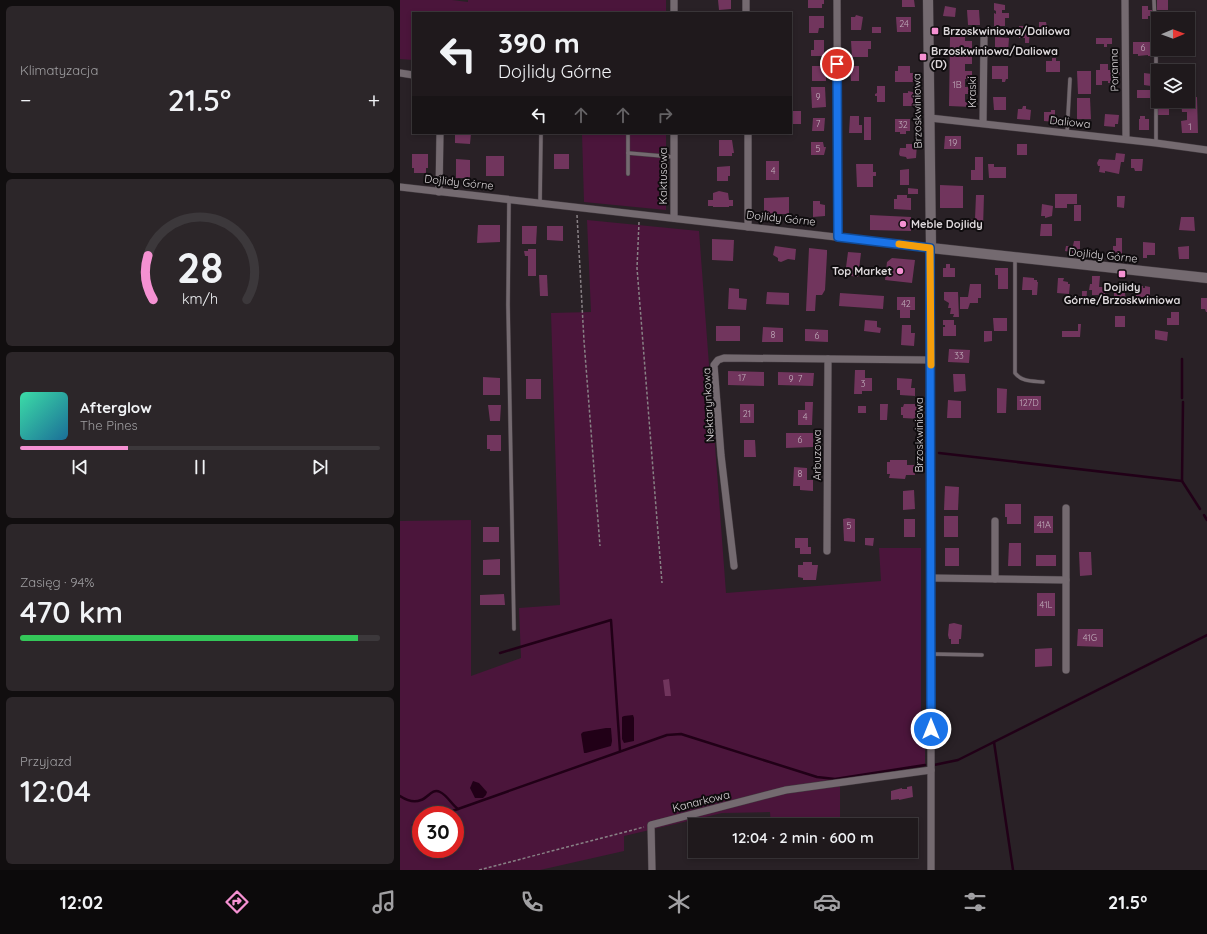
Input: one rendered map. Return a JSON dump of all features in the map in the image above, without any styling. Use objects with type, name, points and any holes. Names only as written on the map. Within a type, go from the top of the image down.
[{"type":"street","points":[[674,0],[674,12]]},
{"type":"street","points":[[746,0],[746,12]]},
{"type":"street","points":[[837,0],[838,237]]},
{"type":"street","name":"Brzoskwiniowa","points":[[928,0],[931,360],[931,870]]},
{"type":"street","name":"Poranna","points":[[1125,0],[1126,139]]},
{"type":"street","name":"Kraski","points":[[983,123],[984,37]]},
{"type":"street","points":[[400,73],[412,75]]},
{"type":"street","name":"Daliowa","points":[[930,118],[1126,139],[1207,150]]},
{"type":"street","points":[[439,192],[440,134]]},
{"type":"street","name":"Kaktusowa","points":[[674,134],[674,218]]},
{"type":"street","points":[[748,134],[748,227]]},
{"type":"street","name":"Dojlidy Górne","points":[[400,187],[930,248],[1207,278]]},
{"type":"street","name":"Nektarynkowa","points":[[734,566],[721,455],[714,365],[718,360],[724,358],[931,360]]},
{"type":"street","name":"Arbuzowa","points":[[827,551],[828,359]]},
{"type":"street","points":[[1066,508],[1066,670]]},
{"type":"street","points":[[995,521],[995,579]]},
{"type":"street","points":[[931,578],[1066,580]]},
{"type":"street","name":"Kanarkowa","points":[[651,825],[786,790],[932,770]]},
{"type":"street","points":[[651,825],[652,870]]},
{"type":"lane","points":[[1154,0],[1156,143]]},
{"type":"lane","points":[[1067,133],[1070,79]]},
{"type":"lane","points":[[540,203],[541,134]]},
{"type":"lane","points":[[628,134],[628,174]]},
{"type":"lane","points":[[628,152],[674,157]]},
{"type":"lane","points":[[509,200],[508,305],[514,629]]},
{"type":"lane","points":[[1015,257],[1015,373],[1020,378],[1025,380],[1043,382]]},
{"type":"lane","points":[[931,654],[982,655]]},
{"type":"path","points":[[577,207],[584,341],[600,546]]},
{"type":"path","points":[[639,214],[637,268],[662,584]]},
{"type":"path","points":[[479,870],[651,825]]},
{"type":"shaded area","points":[[400,0],[452,0],[468,2],[468,0],[666,0],[666,12],[412,12],[412,60],[400,59]]},
{"type":"shaded area","points":[[582,134],[666,134],[666,210],[584,202]]},
{"type":"shaded area","points":[[587,220],[699,231],[726,593],[881,581],[879,548],[921,548],[921,723],[925,723],[925,765],[840,778],[840,818],[770,818],[770,812],[722,813],[701,818],[688,818],[688,821],[624,836],[624,851],[540,870],[400,870],[400,521],[471,520],[471,676],[521,658],[519,608],[560,605],[551,313],[591,312]]},
{"type":"shaded area","points":[[633,715],[634,741],[624,743],[622,739],[622,717]]},
{"type":"shaded area","points":[[611,728],[611,746],[584,753],[581,734],[583,732]]},
{"type":"shaded area","points":[[473,781],[479,783],[487,792],[483,798],[475,798],[470,788]]},
{"type":"building","points":[[718,0],[731,0],[731,9],[719,10]]},
{"type":"building","points":[[808,0],[824,0],[824,4],[822,4],[822,8],[808,8]]},
{"type":"building","points":[[902,0],[914,0],[915,7],[902,7]]},
{"type":"building","points":[[1157,0],[1168,0],[1168,10],[1157,10]]},
{"type":"building","points":[[994,3],[1005,5],[1005,10],[1002,10],[1002,13],[1009,13],[1009,18],[1005,18],[1005,26],[994,26],[994,13],[996,14],[996,11],[994,10]]},
{"type":"building","points":[[945,6],[956,8],[955,17],[943,16]]},
{"type":"building","points":[[1142,6],[1148,6],[1148,10],[1152,10],[1151,16],[1148,16],[1148,19],[1142,19]]},
{"type":"building","points":[[967,10],[979,10],[980,25],[968,25]]},
{"type":"building","points":[[856,15],[863,17],[861,30],[851,30],[851,17],[855,17]]},
{"type":"building","points":[[809,16],[824,16],[824,28],[819,28],[818,33],[809,33]]},
{"type":"building","points":[[896,17],[911,17],[911,32],[897,32]]},
{"type":"building","points":[[1039,22],[1046,22],[1048,32],[1039,32]]},
{"type":"building","points":[[1019,26],[1025,26],[1025,29],[1030,29],[1029,43],[1025,43],[1025,38],[1019,38]]},
{"type":"building","points":[[872,27],[881,27],[881,33],[872,33]]},
{"type":"building","points":[[950,37],[965,37],[965,41],[972,41],[972,49],[965,48],[965,56],[972,56],[972,64],[965,64],[965,71],[972,71],[972,79],[965,79],[965,87],[972,87],[972,94],[965,94],[965,102],[972,102],[972,107],[949,106]]},
{"type":"building","points":[[995,37],[1009,38],[1008,52],[1003,52],[1004,47],[995,47]]},
{"type":"building","points":[[1096,38],[1112,38],[1112,44],[1107,44],[1107,47],[1104,47],[1104,44],[1096,44]]},
{"type":"building","points":[[814,40],[824,40],[824,56],[811,56],[811,50],[814,50]]},
{"type":"building","points":[[851,41],[871,41],[871,49],[868,49],[868,57],[852,57]]},
{"type":"building","points":[[1133,42],[1151,42],[1151,56],[1138,56],[1138,54],[1133,54]]},
{"type":"building","points":[[1052,58],[1056,58],[1056,61],[1060,61],[1060,72],[1046,72],[1046,61],[1052,61]]},
{"type":"building","points":[[1100,64],[1108,64],[1108,70],[1120,70],[1120,74],[1117,74],[1117,81],[1110,81],[1110,83],[1108,83],[1108,81],[1102,81],[1102,85],[1096,85],[1096,70],[1100,70]]},
{"type":"building","points":[[812,66],[826,66],[826,81],[812,81]]},
{"type":"building","points":[[850,66],[859,66],[859,81],[851,81]]},
{"type":"building","points":[[898,66],[910,66],[910,73],[914,73],[914,82],[895,82],[895,71],[898,71]]},
{"type":"building","points":[[992,66],[1008,66],[1008,79],[1006,79],[1005,82],[1002,82],[1002,79],[992,79]]},
{"type":"building","points":[[1077,71],[1091,71],[1091,94],[1078,94]]},
{"type":"building","points":[[1144,73],[1151,74],[1151,86],[1144,85]]},
{"type":"building","points":[[877,86],[885,86],[885,102],[877,102],[877,96],[875,96],[875,94],[877,93]]},
{"type":"building","points":[[811,87],[825,87],[826,107],[812,108]]},
{"type":"building","points":[[1137,90],[1151,90],[1151,98],[1137,98]]},
{"type":"building","points":[[908,91],[917,93],[916,106],[903,106],[903,93],[908,93]]},
{"type":"building","points":[[993,97],[1006,97],[1006,110],[994,110]]},
{"type":"building","points":[[1195,97],[1197,97],[1198,133],[1182,133],[1181,121],[1187,120],[1187,112],[1182,112],[1182,108],[1195,108]]},
{"type":"building","points":[[411,98],[412,98],[412,123]]},
{"type":"building","points":[[1077,98],[1090,98],[1091,119],[1077,119]]},
{"type":"building","points":[[1023,106],[1026,106],[1026,109],[1031,110],[1030,120],[1017,119],[1018,109],[1022,109]]},
{"type":"building","points":[[1158,108],[1169,108],[1169,115],[1158,115]]},
{"type":"building","points":[[1051,110],[1055,110],[1055,122],[1044,121],[1044,112],[1051,112]]},
{"type":"building","points":[[793,111],[801,111],[801,124],[793,124]]},
{"type":"building","points":[[1105,114],[1119,115],[1118,124],[1115,124],[1115,127],[1104,126]]},
{"type":"building","points":[[850,116],[859,116],[859,125],[862,125],[862,133],[849,133]]},
{"type":"building","points":[[1140,116],[1145,116],[1145,119],[1149,119],[1149,130],[1139,130]]},
{"type":"building","points":[[864,117],[871,117],[871,140],[864,140]]},
{"type":"building","points":[[813,118],[825,118],[824,131],[812,131]]},
{"type":"building","points":[[895,119],[910,119],[910,131],[906,131],[906,134],[895,132]]},
{"type":"building","points":[[455,134],[471,134],[470,144],[455,143]]},
{"type":"building","points":[[945,136],[961,136],[961,149],[944,149]]},
{"type":"building","points":[[719,140],[732,140],[734,153],[732,153],[732,156],[719,156]]},
{"type":"building","points":[[811,142],[823,142],[824,147],[826,147],[824,155],[811,155]]},
{"type":"building","points":[[906,144],[917,144],[916,158],[907,159],[906,157],[900,156],[900,148],[906,148]]},
{"type":"building","points":[[1017,144],[1027,144],[1027,155],[1017,155]]},
{"type":"building","points":[[1116,153],[1125,154],[1124,162],[1121,162],[1119,174],[1105,171],[1105,173],[1099,172],[1100,166],[1098,166],[1097,163],[1099,159],[1115,160]]},
{"type":"building","points":[[412,154],[428,154],[428,168],[426,168],[426,173],[414,173],[414,168],[412,168]]},
{"type":"building","points":[[554,154],[569,154],[569,169],[554,169]]},
{"type":"building","points":[[486,156],[504,156],[504,176],[486,176]]},
{"type":"building","points":[[975,157],[983,157],[983,180],[971,180],[971,170],[975,170]]},
{"type":"building","points":[[456,159],[470,160],[470,178],[456,178]]},
{"type":"building","points":[[1131,159],[1143,159],[1142,171],[1135,171],[1134,168],[1131,168]]},
{"type":"building","points":[[766,161],[779,161],[779,180],[766,180]]},
{"type":"building","points":[[856,164],[873,164],[873,172],[876,172],[876,176],[873,176],[873,187],[857,187]]},
{"type":"building","points":[[988,164],[994,164],[994,167],[1006,167],[1006,178],[989,178]]},
{"type":"building","points":[[730,166],[730,176],[728,176],[728,181],[717,181],[717,167]]},
{"type":"building","points":[[909,169],[909,185],[900,185],[900,170]]},
{"type":"building","points":[[940,185],[963,186],[963,208],[940,208]]},
{"type":"building","points":[[908,188],[918,189],[918,194],[908,194]]},
{"type":"building","points":[[719,191],[728,193],[729,200],[733,200],[733,206],[708,206],[708,200],[713,200],[713,193]]},
{"type":"building","points":[[1055,194],[1077,194],[1077,204],[1067,204],[1067,208],[1055,208]]},
{"type":"building","points":[[897,195],[907,195],[907,198],[911,198],[911,210],[894,209],[894,199],[897,199]]},
{"type":"building","points":[[976,195],[984,195],[983,228],[975,228],[975,224],[972,224],[971,221],[972,219],[975,219]]},
{"type":"building","points":[[1117,196],[1125,196],[1124,208],[1117,207]]},
{"type":"building","points":[[789,197],[789,214],[764,214],[764,198]]},
{"type":"building","points":[[813,201],[820,201],[820,204],[825,205],[825,216],[813,217]]},
{"type":"building","points":[[1042,204],[1053,206],[1052,216],[1045,218],[1045,216],[1041,216]]},
{"type":"building","points":[[1074,205],[1081,205],[1081,221],[1074,221]]},
{"type":"building","points":[[870,215],[911,217],[911,231],[870,230]]},
{"type":"building","points":[[1181,217],[1194,217],[1195,231],[1179,230]]},
{"type":"building","points":[[1041,224],[1052,224],[1052,236],[1040,236]]},
{"type":"building","points":[[478,225],[500,225],[500,242],[477,243]]},
{"type":"building","points":[[522,226],[537,226],[536,244],[522,244]]},
{"type":"building","points":[[547,226],[563,226],[563,241],[547,240]]},
{"type":"building","points":[[1116,238],[1122,238],[1122,257],[1113,257],[1113,246],[1116,246]]},
{"type":"building","points":[[712,239],[734,240],[733,261],[712,260]]},
{"type":"building","points":[[1074,241],[1080,241],[1080,252],[1076,252],[1076,256],[1069,255],[1070,252],[1065,251],[1066,246],[1073,246]]},
{"type":"building","points":[[1143,242],[1155,243],[1155,255],[1147,255],[1147,258],[1143,258]]},
{"type":"building","points":[[775,246],[796,249],[795,260],[788,259],[781,262],[778,261],[778,258],[773,255]]},
{"type":"building","points":[[1189,246],[1189,259],[1179,259],[1178,247]]},
{"type":"building","points":[[809,248],[827,250],[825,290],[822,295],[816,295],[815,311],[806,311]]},
{"type":"building","points":[[528,249],[536,249],[536,276],[528,276],[528,256],[525,256],[524,251],[528,251]]},
{"type":"building","points":[[848,252],[861,253],[858,277],[845,275]]},
{"type":"building","name":"Top Market","points":[[892,258],[915,260],[912,283],[885,280],[887,262]]},
{"type":"building","points":[[946,264],[950,264],[950,268],[955,268],[955,277],[943,277],[943,268],[946,268]]},
{"type":"building","points":[[995,268],[1008,268],[1008,289],[998,289],[998,275],[995,275]]},
{"type":"building","points":[[539,275],[547,275],[548,296],[540,296]]},
{"type":"building","points":[[1092,276],[1100,276],[1099,287],[1105,287],[1105,295],[1102,295],[1102,297],[1092,295],[1092,290],[1089,290],[1090,284],[1092,284]]},
{"type":"building","points":[[1023,277],[1034,278],[1034,280],[1037,280],[1037,295],[1032,295],[1032,290],[1022,290]]},
{"type":"building","points":[[1058,278],[1064,278],[1063,281],[1070,284],[1069,294],[1057,293]]},
{"type":"building","points":[[970,284],[981,284],[981,298],[978,298],[978,303],[970,303],[968,309],[960,309],[960,297],[968,297]]},
{"type":"building","points":[[1135,285],[1143,286],[1143,288],[1145,288],[1145,286],[1150,287],[1150,303],[1137,305]]},
{"type":"building","points":[[729,288],[739,289],[739,298],[747,299],[746,310],[728,309]]},
{"type":"building","points":[[1082,291],[1087,291],[1086,305],[1082,305]]},
{"type":"building","points":[[1114,291],[1123,291],[1123,293],[1125,293],[1126,304],[1114,304]]},
{"type":"building","points":[[767,292],[789,293],[789,305],[766,304]]},
{"type":"building","points":[[944,292],[958,292],[959,317],[953,317],[954,314],[950,314],[951,308],[948,308],[949,303],[944,300]]},
{"type":"building","points":[[840,293],[884,296],[883,309],[839,306]]},
{"type":"building","points":[[897,297],[915,297],[915,310],[910,310],[910,318],[900,318],[900,310],[897,310]]},
{"type":"building","points":[[1201,298],[1207,298],[1207,312],[1205,309],[1201,309]]},
{"type":"building","points":[[1171,312],[1179,312],[1179,325],[1167,325],[1167,318],[1171,318]]},
{"type":"building","points":[[1115,316],[1125,316],[1125,327],[1115,327]]},
{"type":"building","points":[[993,318],[1007,318],[1007,331],[994,331]]},
{"type":"building","points":[[865,320],[877,321],[877,327],[881,328],[880,333],[864,331]]},
{"type":"building","points":[[943,320],[954,320],[954,325],[956,325],[956,336],[943,336],[943,327],[945,327],[945,325],[943,325]]},
{"type":"building","points":[[1078,324],[1081,324],[1080,337],[1062,337],[1062,331],[1078,331]]},
{"type":"building","points":[[902,325],[911,325],[911,333],[915,333],[914,346],[901,345]]},
{"type":"building","points":[[716,326],[740,326],[740,341],[716,341]]},
{"type":"building","points":[[763,327],[783,328],[783,342],[762,342]]},
{"type":"building","points":[[805,329],[828,330],[828,342],[805,341]]},
{"type":"building","points":[[1155,330],[1168,332],[1167,341],[1155,339]]},
{"type":"building","points":[[984,331],[992,331],[992,341],[984,342]]},
{"type":"building","points":[[949,349],[970,350],[969,363],[948,362]]},
{"type":"building","points":[[855,370],[865,370],[865,378],[872,378],[872,391],[862,391],[862,394],[854,394]]},
{"type":"building","points":[[728,371],[764,372],[764,386],[728,385]]},
{"type":"building","points":[[778,372],[814,373],[813,386],[778,385]]},
{"type":"building","points":[[953,374],[965,374],[966,391],[954,392]]},
{"type":"building","points":[[483,377],[500,378],[500,395],[483,395]]},
{"type":"building","points":[[897,378],[912,379],[911,388],[915,388],[915,396],[900,395],[900,390],[897,390]]},
{"type":"building","points":[[526,379],[541,379],[541,399],[526,399]]},
{"type":"building","points":[[997,388],[1007,389],[1006,413],[997,413]]},
{"type":"building","points":[[1017,396],[1041,396],[1041,410],[1017,410]]},
{"type":"building","points":[[948,400],[961,401],[961,418],[947,418]]},
{"type":"building","points":[[805,402],[813,402],[812,425],[798,425],[798,410],[805,410]]},
{"type":"building","points":[[740,404],[754,404],[754,423],[740,423]]},
{"type":"building","points":[[880,404],[888,404],[887,420],[880,420]]},
{"type":"building","points":[[904,404],[919,404],[919,419],[903,418],[903,415],[901,415],[901,407],[903,407]]},
{"type":"building","points":[[488,405],[501,405],[500,421],[490,421]]},
{"type":"building","points":[[858,406],[866,406],[866,413],[858,413]]},
{"type":"building","points":[[786,433],[813,433],[813,447],[786,448]]},
{"type":"building","points":[[487,435],[501,435],[501,451],[490,451],[490,449],[487,449]]},
{"type":"building","points":[[744,440],[755,440],[756,457],[744,457]]},
{"type":"building","points":[[890,460],[907,460],[907,465],[915,465],[915,475],[906,475],[905,479],[889,478],[890,474],[887,474],[887,462],[890,462]]},
{"type":"building","points":[[794,467],[807,468],[807,480],[813,480],[813,491],[800,490],[800,486],[793,486]]},
{"type":"building","points":[[945,486],[959,487],[958,510],[944,510]]},
{"type":"building","points":[[914,490],[915,509],[903,510],[903,491]]},
{"type":"building","points":[[1005,504],[1021,504],[1021,524],[1007,524],[1007,517],[1005,517]]},
{"type":"building","points":[[944,516],[958,516],[958,537],[944,537]]},
{"type":"building","points":[[1034,516],[1053,516],[1053,533],[1034,533]]},
{"type":"building","points":[[843,519],[855,519],[855,542],[844,541]]},
{"type":"building","points":[[904,519],[915,519],[915,537],[904,537]]},
{"type":"building","points":[[483,527],[499,527],[499,542],[483,542]]},
{"type":"building","points":[[795,538],[808,538],[808,547],[811,547],[811,554],[800,554],[800,548],[795,548]]},
{"type":"building","points":[[865,538],[874,538],[873,546],[865,545]]},
{"type":"building","points":[[1009,543],[1021,543],[1021,566],[1008,566]]},
{"type":"building","points":[[945,548],[959,548],[959,566],[945,566]]},
{"type":"building","points":[[1079,552],[1091,552],[1092,575],[1080,576]]},
{"type":"building","points":[[1036,555],[1056,555],[1056,566],[1036,566]]},
{"type":"building","points":[[500,559],[500,575],[483,575],[483,560]]},
{"type":"building","points":[[803,562],[812,562],[812,565],[818,565],[816,580],[803,580],[803,578],[798,577],[798,565],[803,565]]},
{"type":"building","points":[[1037,593],[1055,593],[1055,616],[1037,616]]},
{"type":"building","points":[[504,594],[505,605],[480,605],[480,595]]},
{"type":"building","points":[[954,623],[962,625],[959,644],[951,644],[951,639],[949,639],[948,635],[949,624]]},
{"type":"building","points":[[1078,629],[1103,629],[1103,647],[1077,646]]},
{"type":"building","points":[[1052,648],[1052,666],[1035,667],[1035,649]]},
{"type":"building","points":[[669,679],[671,696],[665,696],[663,680]]},
{"type":"building","points":[[912,786],[913,797],[891,800],[891,791],[902,788],[907,789],[907,787]]},
{"type":"waterway","points":[[1182,359],[1182,398]]},
{"type":"waterway","points":[[1182,481],[1183,402]]},
{"type":"waterway","points":[[939,453],[1182,481],[1200,509]]},
{"type":"waterway","points":[[1204,515],[1207,520]]},
{"type":"waterway","points":[[500,653],[611,620],[620,751]]},
{"type":"waterway","points":[[934,765],[958,760],[1207,635]]},
{"type":"waterway","points":[[464,807],[667,735],[681,734],[817,777],[835,779],[925,765]]},
{"type":"waterway","points":[[994,742],[1013,870]]},
{"type":"waterway","points":[[400,796],[410,801],[418,801],[432,792],[437,791],[445,796],[454,806]]},
{"type":"slow traffic","points":[[899,244],[930,248],[931,365]]},
{"type":"place","name":"Brzoskwiniowa/Daliowa","points":[[935,31]]},
{"type":"place","name":"Brzoskwiniowa/Daliowa (D)","points":[[923,57]]},
{"type":"place","name":"Meble Dojlidy","points":[[903,224]]},
{"type":"place","name":"Top Market","points":[[900,271]]},
{"type":"place","name":"Dojlidy Górne/Brzoskwiniowa","points":[[1122,274]]},
{"type":"route","points":[[837,64],[838,237],[930,248],[931,729]]}]
